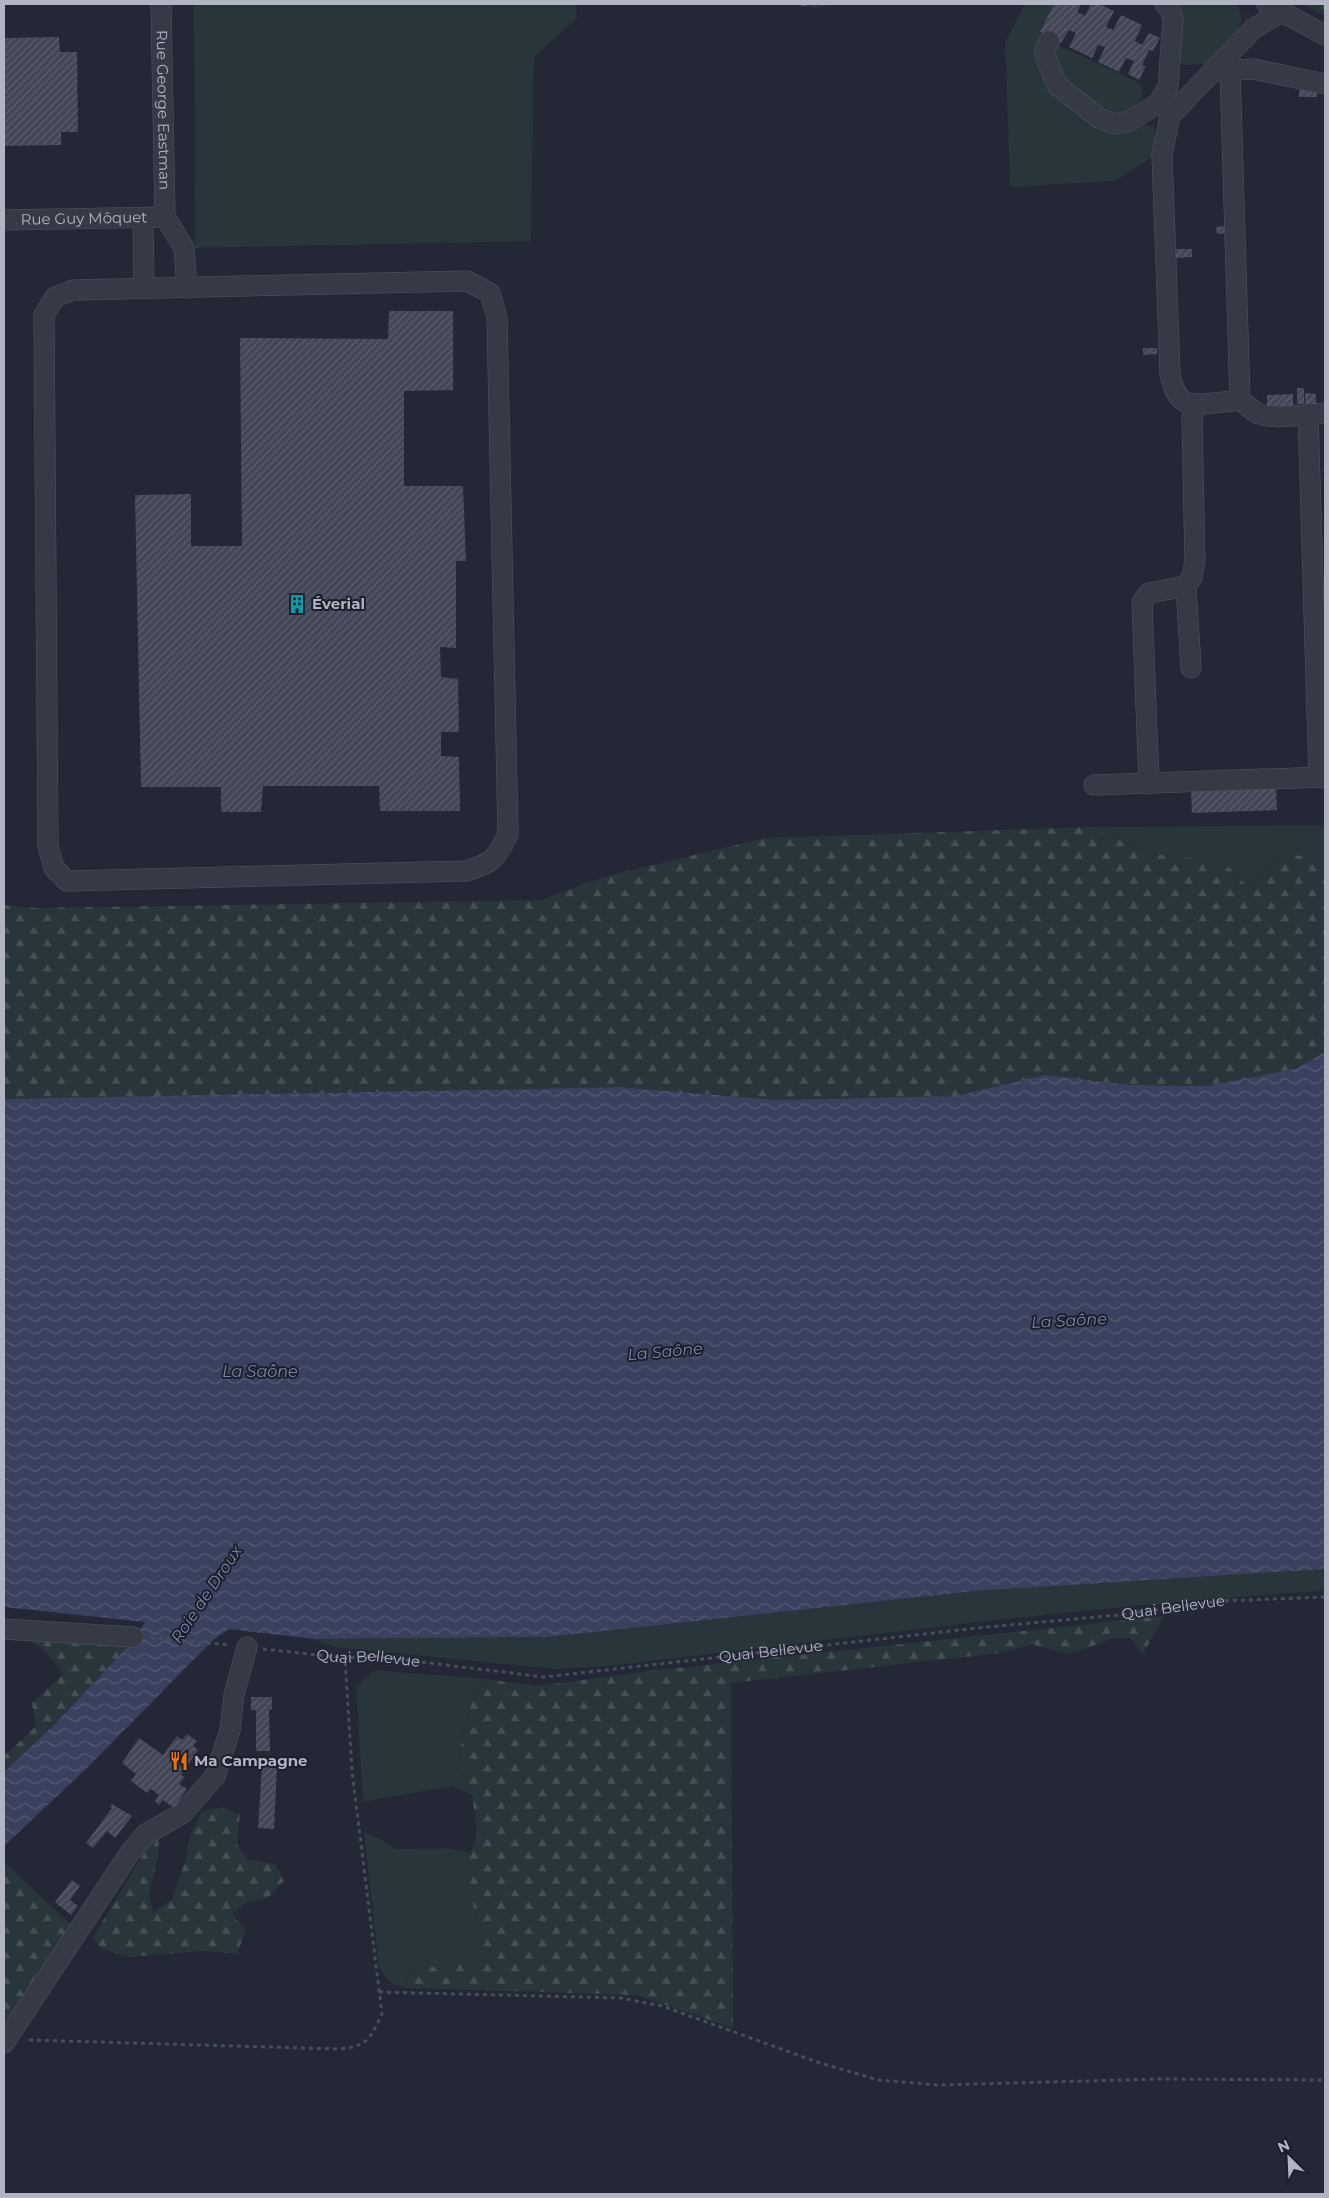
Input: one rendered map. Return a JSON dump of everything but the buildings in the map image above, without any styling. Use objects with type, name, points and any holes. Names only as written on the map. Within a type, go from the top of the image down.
[{"type":"street","name":"Rue George Eastman","points":[[161,4],[165,218]]},
{"type":"street","points":[[1094,785],[1322,777],[1316,414],[1264,415],[1259,414],[1240,401],[1195,406],[1186,404],[1178,398],[1170,373],[1162,155],[1164,110],[1168,87],[1173,20],[1170,9],[1165,4]]},
{"type":"street","points":[[1049,41],[1045,50],[1046,58],[1057,85],[1099,118],[1115,124],[1164,110],[1221,68],[1252,29],[1274,8],[1325,35]]},
{"type":"street","points":[[1221,68],[1253,69],[1325,84]]},
{"type":"street","points":[[1221,68],[1240,401]]},
{"type":"street","points":[[143,218],[144,289]]},
{"type":"street","name":"Rue Guy Môquet","points":[[4,220],[165,218]]},
{"type":"street","points":[[165,218],[184,248],[187,288]]},
{"type":"street","points":[[467,281],[490,294],[497,318],[508,834],[498,855],[485,865],[466,871],[67,881],[54,868],[48,846],[44,315],[55,297],[73,290],[144,289],[467,281]]},
{"type":"street","points":[[1191,668],[1186,586],[1192,577],[1195,562],[1192,419],[1195,406]]},
{"type":"street","points":[[1149,784],[1142,602],[1149,594],[1186,586]]},
{"type":"street","points":[[4,1629],[133,1637]]},
{"type":"street","points":[[12,2041],[129,1854],[146,1834],[183,1813],[215,1776],[230,1730],[239,1671],[247,1648]]},
{"type":"path","name":"Quai Bellevue","points":[[133,1637],[345,1658],[373,1656],[544,1677],[977,1628],[1118,1615],[1220,1602],[1325,1597]]},
{"type":"path","points":[[12,2041],[350,2048],[364,2044],[373,2034],[382,2014],[352,1771],[345,1658]]},
{"type":"path","points":[[379,1992],[621,1998],[662,2006],[820,2063],[878,2080],[939,2085],[1160,2079],[1325,2080]]},
{"type":"green space","points":[[194,4],[576,4],[577,18],[534,57],[531,241],[195,248]]},
{"type":"green space","points":[[790,4],[836,4],[816,8]]},
{"type":"green space","points":[[1025,4],[1054,4],[1040,32],[1043,35],[1043,76],[1134,128],[1144,125],[1154,126],[1156,155],[1115,181],[1010,187],[1005,42]]},
{"type":"green space","points":[[1176,4],[1236,4],[1241,13],[1239,29],[1228,44],[1207,64],[1184,65],[1180,62],[1180,19]]},
{"type":"green space","points":[[1302,4],[1325,4],[1325,16]]},
{"type":"green space","points":[[1056,44],[1138,82],[1142,91],[1139,103],[1129,114],[1105,114],[1054,69]]},
{"type":"green space","points":[[1325,825],[1325,858],[1284,854],[1249,888],[1225,863],[1150,853],[1089,827]]},
{"type":"green space","points":[[1089,827],[1150,853],[1225,863],[1249,888],[1284,854],[1325,858],[1325,1052],[1295,1069],[1207,1086],[1130,1085],[1045,1075],[956,1096],[776,1100],[620,1087],[4,1099],[4,905],[35,908],[541,900],[603,877],[765,838]]},
{"type":"green space","points":[[1325,1569],[1325,1591],[1235,1597],[1056,1614],[608,1666],[556,1669],[333,1647],[314,1639],[547,1637],[975,1591]]},
{"type":"green space","points":[[1164,1616],[1143,1654],[1130,1638],[1112,1638],[1086,1649],[1066,1654],[1031,1644],[1001,1653],[731,1683],[733,2028],[636,1995],[405,1988],[410,1969],[487,1961],[465,1872],[477,1833],[472,1795],[459,1757],[469,1706],[486,1679],[537,1686],[649,1671]]},
{"type":"green space","points":[[29,1640],[130,1644],[55,1724],[4,1772],[4,1756],[36,1726],[32,1703],[63,1674],[44,1650]]},
{"type":"green space","points":[[374,1670],[486,1679],[469,1706],[459,1756],[472,1795],[452,1786],[363,1802],[356,1687]]},
{"type":"green space","points":[[221,1807],[240,1814],[237,1844],[247,1859],[275,1864],[284,1881],[268,1898],[247,1902],[232,1914],[246,1930],[237,1954],[203,1951],[129,1957],[103,1949],[92,1939],[158,1833],[159,1852],[149,1895],[153,1913],[172,1899],[185,1862],[190,1835],[202,1812]]},
{"type":"green space","points":[[364,1832],[383,1840],[395,1849],[445,1848],[471,1853],[465,1872],[487,1961],[410,1969],[405,1988],[389,1982],[379,1967]]},
{"type":"green space","points":[[4,1862],[72,1926],[4,2026]]},
{"type":"water","points":[[1325,1052],[1325,1569],[975,1591],[547,1637],[314,1639],[229,1629],[213,1640],[88,1767],[4,1846],[4,1772],[55,1724],[130,1644],[145,1622],[4,1607],[4,1099],[620,1087],[776,1100],[956,1096],[1045,1075],[1130,1085],[1207,1086],[1295,1069]]},
{"type":"place","name":"Éverial","points":[[297,604]]},
{"type":"place","name":"Ma Campagne","points":[[179,1761]]},
{"type":"water label","name":"La Saône","points":[[1069,1320]]},
{"type":"water label","name":"La Saône","points":[[665,1351]]},
{"type":"water label","name":"La Saône","points":[[260,1371]]},
{"type":"water label","name":"Roie de Droux","points":[[206,1594]]}]
